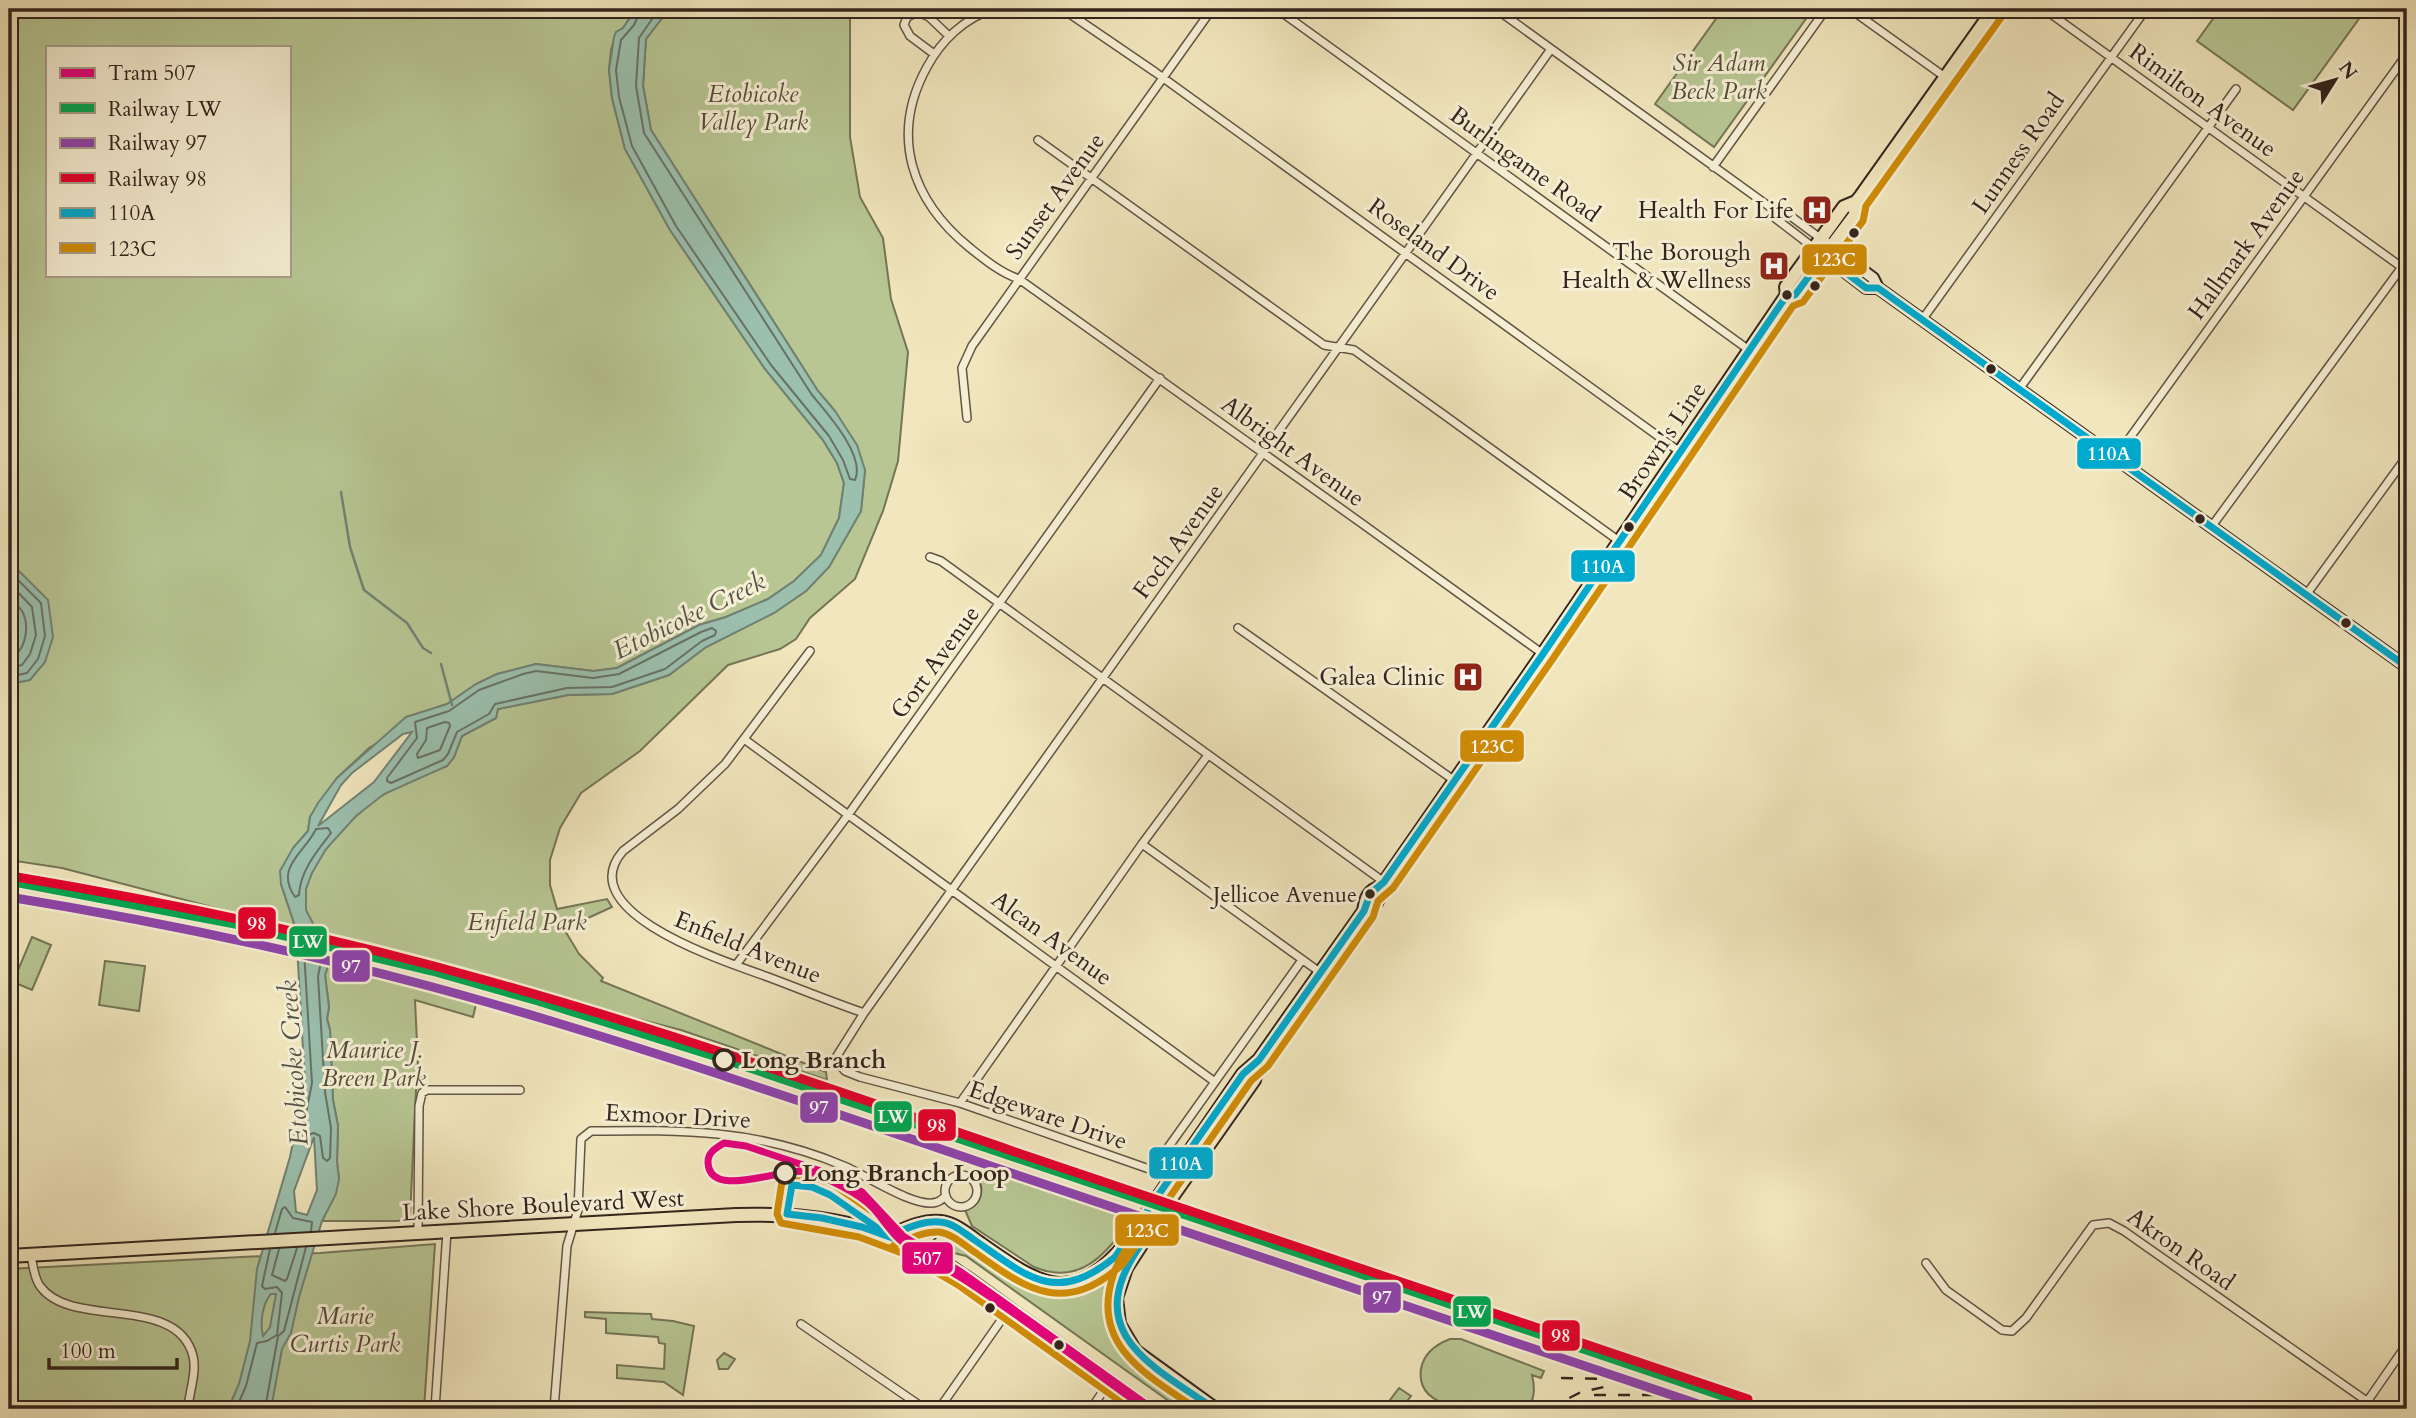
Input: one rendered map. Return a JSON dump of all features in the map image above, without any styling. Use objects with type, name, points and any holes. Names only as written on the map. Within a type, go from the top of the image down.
[{"type":"main road","name":"Brown's Line","points":[[889,1236],[927,1222],[946,1223],[1035,1279],[1066,1284],[1087,1279],[1106,1266],[1144,1228],[1243,1074],[1259,1060],[1321,973],[1364,911],[1366,899],[1372,890],[1383,885],[1787,295],[1795,295],[1844,207],[1856,202],[1994,9]]},
{"type":"main road","points":[[1822,247],[1866,288],[1878,288],[2407,667]]},
{"type":"main road","name":"Lake Shore Boulevard West","points":[[9,1256],[337,1236],[788,1214],[846,1223],[889,1236],[931,1256],[1149,1409]]},
{"type":"main road","name":"Brown's Line","points":[[1144,1228],[1118,1288],[1116,1301],[1119,1324],[1126,1340],[1142,1357],[1215,1409]]},
{"type":"main road","points":[[931,1256],[945,1237],[950,1234],[967,1234]]},
{"type":"street","name":"Albright Avenue","points":[[994,9],[983,12],[949,36],[934,54],[912,100],[910,158],[925,199],[947,230],[1007,275],[1020,279],[1160,378],[1543,654]]},
{"type":"street","name":"Roseland Drive","points":[[1057,9],[1070,14],[1163,79],[1681,452]]},
{"type":"street","name":"Sunset Avenue","points":[[967,418],[962,383],[962,368],[966,359],[984,329],[1212,9]]},
{"type":"street","name":"Burlingame Road","points":[[1278,9],[1749,350]]},
{"type":"street","points":[[1496,9],[1774,210],[1780,209],[1822,247]]},
{"type":"street","points":[[1713,167],[1826,9]]},
{"type":"street","points":[[1850,9],[1945,77]]},
{"type":"street","name":"Rimilton Avenue","points":[[2044,9],[2405,269]]},
{"type":"street","name":"Lunness Road","points":[[1922,320],[2146,9]]},
{"type":"street","points":[[934,54],[910,36],[904,25],[907,17],[919,12],[929,17],[949,36]]},
{"type":"street","name":"Foch Avenue","points":[[836,1056],[1551,49]]},
{"type":"street","name":"Hallmark Avenue","points":[[2116,457],[2407,54]]},
{"type":"street","points":[[2020,388],[2236,89]]},
{"type":"street","points":[[1038,140],[1324,345],[1354,350],[1619,541]]},
{"type":"street","points":[[2212,526],[2405,269],[2407,260]]},
{"type":"street","name":"Gort Avenue","points":[[736,965],[999,606],[1160,378]]},
{"type":"street","points":[[2306,594],[2407,456]]},
{"type":"street","points":[[930,557],[941,561],[1383,885]]},
{"type":"street","points":[[1238,628],[1455,781]]},
{"type":"street","name":"Enfield Avenue","points":[[810,651],[744,739],[703,787],[623,851],[612,868],[616,891],[633,913],[659,932],[699,953],[864,1013]]},
{"type":"street","name":"Alcan Avenue","points":[[744,739],[1215,1082]]},
{"type":"street","points":[[960,1103],[1208,755]]},
{"type":"street","points":[[1142,844],[1321,973]]},
{"type":"street","points":[[1215,1082],[1302,960]]},
{"type":"street","name":"Edgeware Drive","points":[[836,1056],[836,1062],[845,1071],[860,1077],[960,1103],[1149,1170],[1154,1168],[1215,1082]]},
{"type":"street","points":[[418,1232],[419,1106],[422,1093],[431,1090],[520,1090]]},
{"type":"street","name":"Exmoor Drive","points":[[573,1224],[578,1210],[581,1139],[591,1131],[653,1130],[749,1137],[789,1146],[832,1161],[912,1199],[937,1203],[946,1196]]},
{"type":"street","points":[[957,1175],[970,1178],[975,1186],[976,1195],[968,1205],[953,1205],[946,1196],[947,1183],[957,1175]]},
{"type":"street","name":"Akron Road","points":[[1926,1263],[1946,1290],[2002,1330],[2012,1331],[2026,1318],[2093,1225],[2109,1223],[2378,1409]]},
{"type":"street","points":[[554,1409],[566,1246],[573,1224]]},
{"type":"street","points":[[435,1409],[447,1231]]},
{"type":"street","points":[[31,1255],[39,1285],[55,1300],[143,1318],[170,1327],[184,1339],[194,1363],[188,1409]]},
{"type":"street","points":[[939,1409],[1009,1309]]},
{"type":"street","points":[[801,1324],[925,1409]]},
{"type":"street","points":[[2362,1409],[2407,1344]]},
{"type":"street","points":[[1091,1409],[1110,1381]]},
{"type":"green space","points":[[9,9],[636,9],[617,32],[611,50],[609,70],[612,98],[625,149],[670,230],[765,369],[823,440],[837,463],[844,483],[839,518],[821,555],[794,581],[768,599],[699,625],[617,668],[593,671],[536,664],[497,674],[369,748],[337,778],[310,817],[308,831],[293,848],[281,884],[296,929],[62,868],[9,860]]},
{"type":"green space","name":"Etobicoke Valley Park","points":[[669,9],[852,9],[850,137],[860,197],[883,238],[891,299],[908,352],[898,461],[883,511],[855,579],[810,618],[796,639],[780,649],[728,665],[640,751],[581,793],[560,828],[550,860],[550,885],[557,909],[607,899],[612,907],[564,929],[579,954],[603,978],[601,981],[826,1072],[827,1080],[681,1030],[321,939],[306,910],[305,894],[310,878],[318,861],[343,829],[383,795],[447,766],[454,757],[462,736],[496,718],[498,709],[568,695],[612,694],[669,675],[706,647],[774,613],[806,591],[829,567],[861,511],[865,470],[835,411],[818,391],[651,130],[643,86],[646,39]]},
{"type":"green space","name":"Sir Adam Beck Park","points":[[1723,9],[1813,9],[1714,147],[1655,104]]},
{"type":"green space","points":[[2220,9],[2366,9],[2293,110],[2197,41]]},
{"type":"green space","points":[[32,937],[51,945],[32,990],[13,982]]},
{"type":"green space","points":[[105,961],[145,966],[139,1011],[99,1005]]},
{"type":"green space","name":"Maurice J. Breen Park","points":[[329,963],[477,1000],[473,1017],[415,1000],[419,1086],[416,1090],[410,1218],[398,1221],[322,1221],[339,1179],[338,1126],[333,1100],[330,1030],[327,1019],[329,1007],[325,975]]},
{"type":"green space","points":[[978,1166],[1133,1217],[1092,1263],[1066,1273],[1034,1267],[972,1226],[965,1210],[976,1204],[980,1198],[981,1185],[972,1175]]},
{"type":"green space","points":[[956,1241],[965,1242],[1021,1279],[1059,1291],[1079,1289],[1098,1280],[1118,1262],[1122,1264],[1111,1290],[1110,1313],[1116,1333],[1145,1367],[1205,1409],[1180,1409],[966,1256],[954,1253],[947,1247]]},
{"type":"green space","name":"Marie Curtis Park","points":[[435,1244],[424,1409],[9,1409],[9,1269],[320,1253]]},
{"type":"green space","points":[[585,1312],[651,1314],[652,1319],[694,1326],[683,1395],[664,1382],[617,1378],[617,1365],[664,1369],[665,1344],[659,1343],[658,1337],[606,1333],[606,1319],[585,1317]]},
{"type":"green space","points":[[1450,1339],[1461,1339],[1544,1371],[1541,1378],[1532,1375],[1534,1392],[1528,1409],[1460,1407],[1430,1396],[1422,1385],[1423,1363],[1432,1350]]},
{"type":"green space","points":[[724,1353],[735,1359],[728,1369],[719,1369],[717,1360]]},
{"type":"green space","points":[[1399,1388],[1411,1396],[1401,1409],[1384,1408]]},
{"type":"water","name":"Etobicoke Creek","points":[[636,9],[669,9],[646,39],[643,86],[651,130],[818,391],[857,445],[865,470],[861,511],[829,567],[806,591],[774,613],[706,647],[669,675],[612,694],[568,695],[498,709],[496,718],[462,736],[454,757],[447,766],[384,794],[356,816],[326,849],[306,889],[306,910],[321,939],[329,963],[325,975],[329,1007],[327,1019],[330,1030],[333,1100],[338,1126],[339,1179],[336,1194],[322,1221],[291,1333],[282,1349],[271,1409],[228,1409],[239,1384],[250,1341],[257,1269],[290,1157],[305,1084],[296,929],[281,884],[280,871],[293,848],[308,831],[310,817],[318,803],[337,778],[406,717],[447,704],[476,684],[497,674],[536,664],[593,671],[617,668],[699,625],[768,599],[794,581],[821,555],[839,518],[844,483],[837,463],[823,440],[765,369],[670,230],[625,149],[612,98],[609,70],[614,37],[616,32],[623,28]],"holes":[[[412,732],[374,782],[318,826],[341,785],[352,773],[403,734]],[[314,1137],[317,1190],[307,1215],[296,1212],[294,1191]],[[271,1294],[276,1294],[270,1327],[263,1336],[262,1314]]]},
{"type":"water","points":[[9,567],[15,567],[48,600],[53,637],[45,662],[30,680],[9,684]]},
{"type":"waterway","points":[[341,492],[350,547],[364,590],[407,623],[423,648],[431,653]]},
{"type":"waterway","points":[[441,664],[452,705]]},
{"type":"railway","points":[[1391,1279],[1778,1409]]},
{"type":"railway","points":[[1561,1378],[1615,1379],[1702,1400]]},
{"type":"railway","points":[[1548,1409],[1581,1392],[1604,1387]]},
{"type":"railway","points":[[1594,1395],[1653,1395]]},
{"type":"railway","points":[[1692,1401],[1726,1409]]},
{"type":"tram line","name":"507","points":[[1146,1409],[991,1297],[900,1240],[867,1202],[851,1192],[808,1172],[797,1171],[734,1181],[721,1179],[712,1174],[709,1156],[724,1143],[746,1146],[818,1170],[862,1192],[903,1236],[961,1272],[1153,1409]]},
{"type":"rail line","name":"98","points":[[11,876],[193,910],[313,936],[433,966],[628,1022],[1748,1399]]},
{"type":"rail line","name":"LW","points":[[9,881],[235,924],[432,971],[538,1001],[717,1057],[1761,1409]]},
{"type":"rail line","name":"97","points":[[9,897],[115,915],[325,960],[429,986],[577,1029],[798,1100],[1713,1409]]},
{"type":"transit line","name":"123C","points":[[893,1246],[915,1236],[944,1233],[1014,1279],[1049,1292],[1066,1293],[1084,1289],[1103,1280],[1123,1264],[1251,1081],[1268,1066],[1373,917],[1378,901],[1393,888],[1793,306],[1803,302],[1863,221],[1866,206],[2003,15]]},
{"type":"transit line","name":"110A","points":[[889,1236],[921,1224],[945,1223],[958,1228],[1026,1274],[1058,1283],[1094,1272],[1115,1257],[1243,1074],[1259,1060],[1364,911],[1370,894],[1384,882],[1543,654],[1787,295],[1795,295],[1824,256],[1866,288],[1878,288],[2407,667]]},
{"type":"transit line","name":"123C","points":[[893,1226],[834,1185],[814,1177],[791,1175],[782,1181],[777,1214],[781,1223],[859,1237],[907,1255],[958,1285],[1131,1409]]},
{"type":"transit line","name":"110A","points":[[889,1236],[830,1195],[812,1187],[792,1185],[787,1214],[862,1227],[912,1245],[964,1276],[1149,1409]]},
{"type":"transit line","name":"123C","points":[[1130,1242],[1114,1272],[1108,1300],[1110,1322],[1117,1340],[1143,1371],[1197,1409]]},
{"type":"transit line","name":"110A","points":[[1140,1246],[1123,1276],[1117,1302],[1120,1324],[1131,1343],[1147,1361],[1215,1409]]},
{"type":"place","name":"Health For Life","points":[[1817,210]]},
{"type":"place","name":"The Borough Health & Wellness","points":[[1774,266]]},
{"type":"place","name":"Galea Clinic","points":[[1468,677]]},
{"type":"place","name":"Jellicoe Avenue","points":[[1370,894]]},
{"type":"place","name":"Long Branch","points":[[724,1060]]},
{"type":"place","name":"Long Branch Loop","points":[[785,1173]]},
{"type":"park label","name":"Enfield Park","points":[[527,922]]}]
